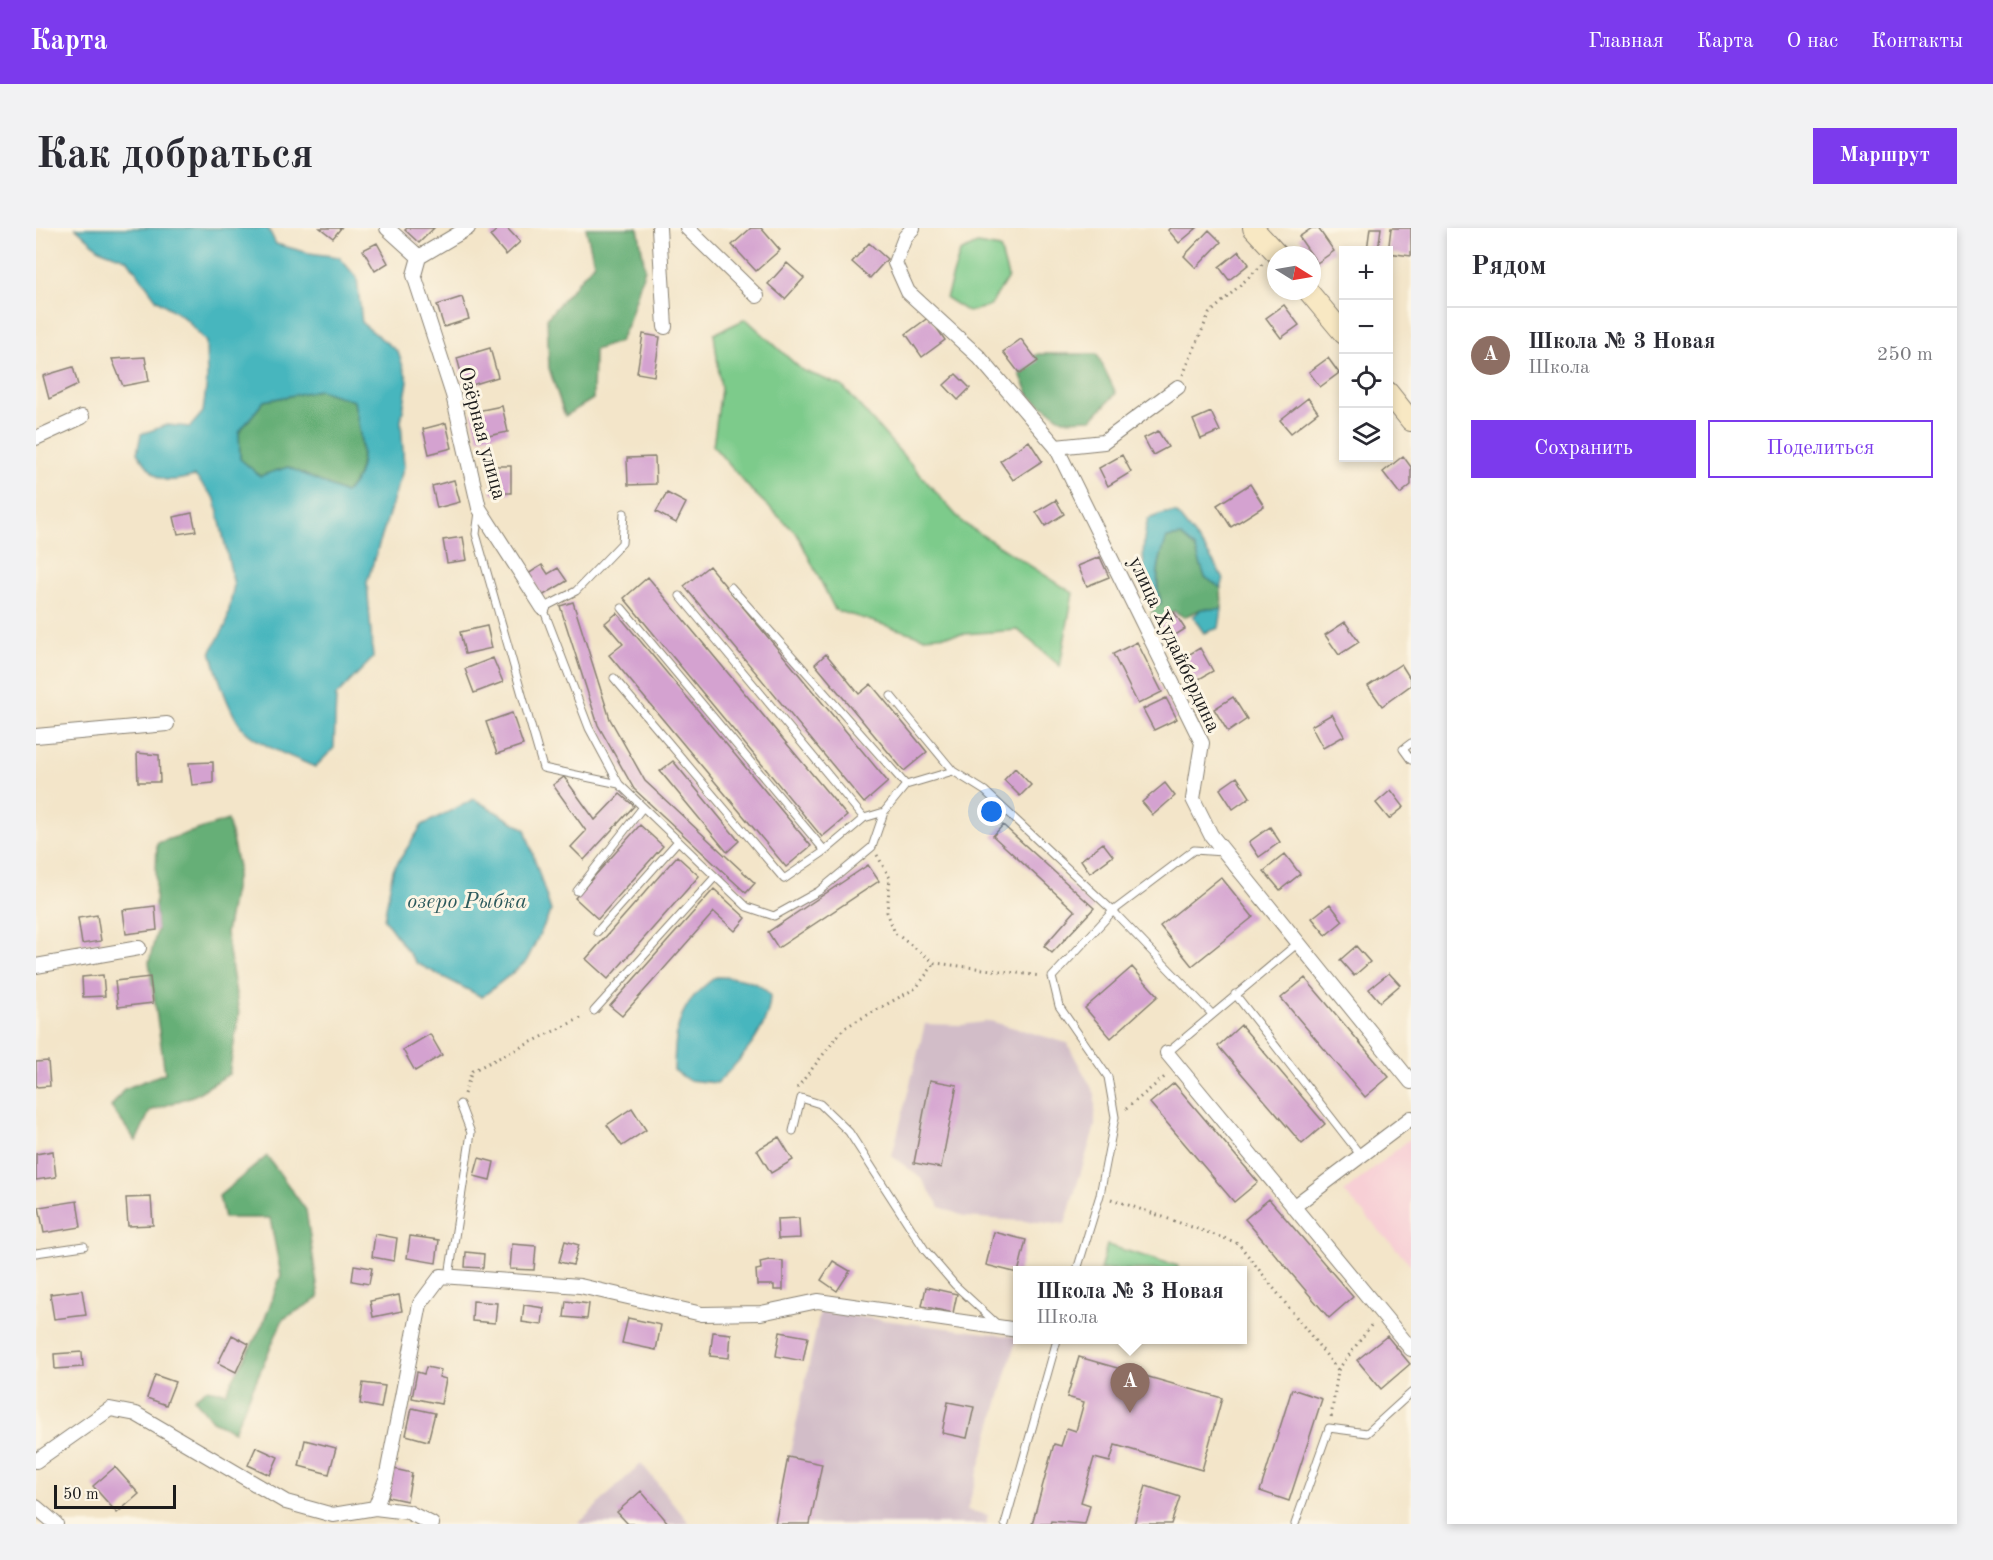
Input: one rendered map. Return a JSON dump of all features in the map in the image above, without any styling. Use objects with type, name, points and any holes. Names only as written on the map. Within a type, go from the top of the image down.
[{"type":"main road","points":[[1253,228],[1270,246]]},
{"type":"main road","points":[[1316,300],[1339,328]]},
{"type":"main road","points":[[1393,397],[1411,421]]},
{"type":"street","points":[[387,228],[419,257],[468,228]]},
{"type":"street","points":[[659,228],[665,327]]},
{"type":"street","points":[[687,228],[757,296]]},
{"type":"street","name":"улица Худайбердина","points":[[913,228],[905,237],[895,263],[908,292],[979,357],[1056,447],[1202,743],[1193,799],[1211,835],[1411,1082]]},
{"type":"street","name":"Озёрная улица","points":[[419,257],[414,275],[453,395],[479,508],[543,608]]},
{"type":"street","points":[[1056,447],[1104,442],[1178,387]]},
{"type":"street","points":[[36,438],[82,417]]},
{"type":"street","points":[[36,736],[167,724]]},
{"type":"street","points":[[36,966],[139,948]]},
{"type":"street","points":[[1167,1053],[1411,1349]]},
{"type":"street","points":[[1293,1207],[1362,1158],[1411,1118]]},
{"type":"street","points":[[375,1508],[386,1479],[420,1304],[441,1276],[580,1286],[702,1314],[761,1313],[818,1301],[1013,1329]]},
{"type":"street","points":[[36,1461],[110,1409],[136,1414],[286,1502],[333,1515],[375,1508],[408,1512],[432,1524]]},
{"type":"street","points":[[36,1507],[56,1524]]},
{"type":"lane","points":[[479,508],[476,534],[543,768],[618,784]]},
{"type":"lane","points":[[624,513],[622,543],[576,591],[543,608],[589,728],[618,784],[747,907],[774,916],[819,891],[872,847],[884,812],[906,786],[952,771]]},
{"type":"lane","points":[[731,587],[906,786]]},
{"type":"lane","points":[[680,596],[864,818]]},
{"type":"lane","points":[[622,608],[825,851]]},
{"type":"lane","points":[[614,678],[784,879],[825,851],[864,818],[884,812]]},
{"type":"lane","points":[[891,696],[952,771],[985,791],[1113,911],[1211,1013]]},
{"type":"lane","points":[[1411,742],[1403,749],[1411,760]]},
{"type":"lane","points":[[577,891],[643,807]]},
{"type":"lane","points":[[597,932],[678,841]]},
{"type":"lane","points":[[1078,1266],[1100,1195],[1115,1117],[1108,1077],[1059,1006],[1052,977],[1113,911],[1194,850],[1225,852]]},
{"type":"lane","points":[[594,1011],[715,877]]},
{"type":"lane","points":[[1167,1053],[1211,1013],[1298,943]]},
{"type":"lane","points":[[1235,994],[1362,1158]]},
{"type":"lane","points":[[793,1131],[801,1098],[820,1104],[849,1132],[925,1250],[955,1285],[1000,1327]]},
{"type":"lane","points":[[449,1276],[471,1133],[460,1104]]},
{"type":"lane","points":[[36,1252],[84,1246]]},
{"type":"lane","points":[[1005,1524],[1056,1344]]},
{"type":"lane","points":[[1295,1524],[1329,1428],[1367,1433],[1411,1393]]},
{"type":"path","points":[[1178,387],[1209,314],[1267,263]]},
{"type":"path","points":[[872,847],[890,878],[887,912],[896,933],[935,963],[1052,977]]},
{"type":"path","points":[[796,1088],[844,1028],[916,988],[935,963]]},
{"type":"path","points":[[460,1104],[472,1071],[594,1011]]},
{"type":"path","points":[[1115,1117],[1178,1067]]},
{"type":"path","points":[[1100,1195],[1238,1243],[1338,1370]]},
{"type":"path","points":[[1329,1428],[1338,1370],[1381,1312]]},
{"type":"shaded area","points":[[990,1021],[1067,1043],[1095,1094],[1095,1126],[1065,1224],[966,1217],[940,1207],[921,1178],[892,1156],[925,1024],[962,1025]]},
{"type":"shaded area","points":[[1411,1138],[1411,1265],[1344,1192]]},
{"type":"shaded area","points":[[820,1312],[1013,1336],[1013,1344],[1015,1344],[967,1510],[988,1515],[986,1524],[775,1524]]},
{"type":"shaded area","points":[[641,1463],[690,1524],[578,1524]]},
{"type":"green space","points":[[586,228],[638,228],[645,268],[629,321],[619,342],[594,350],[593,399],[565,416],[549,368],[547,318],[594,263]]},
{"type":"green space","points":[[977,244],[1000,248],[1008,277],[990,306],[968,312],[946,298],[960,252]]},
{"type":"green space","points":[[746,319],[802,370],[842,386],[963,523],[1073,593],[1060,666],[1018,630],[923,637],[835,610],[797,534],[751,490],[713,446],[721,389],[714,334]]},
{"type":"green space","points":[[1038,354],[1097,354],[1116,393],[1092,419],[1063,420],[1030,396],[1020,374],[1021,362]]},
{"type":"green space","points":[[319,390],[354,401],[362,450],[361,461],[353,483],[345,493],[288,467],[260,476],[240,459],[239,432],[264,401]]},
{"type":"green space","points":[[1181,536],[1195,548],[1205,577],[1221,588],[1222,609],[1201,609],[1184,617],[1174,611],[1158,622],[1151,615],[1155,604],[1161,603],[1158,570],[1161,554],[1166,538]]},
{"type":"green space","points":[[228,820],[238,867],[226,933],[239,1013],[229,1074],[195,1095],[150,1111],[136,1141],[111,1107],[124,1089],[165,1073],[149,962],[157,930],[155,906],[157,843]]},
{"type":"green space","points":[[267,1156],[306,1210],[319,1298],[283,1319],[234,1431],[212,1421],[194,1398],[206,1389],[226,1392],[263,1324],[281,1275],[270,1218],[224,1218],[219,1196]]},
{"type":"green space","points":[[1107,1245],[1178,1266],[1101,1266]]},
{"type":"water","points":[[76,228],[268,228],[276,244],[309,253],[339,257],[357,278],[362,323],[398,352],[408,381],[401,421],[404,467],[367,582],[373,658],[336,696],[334,748],[315,767],[269,747],[245,731],[234,715],[224,693],[211,651],[226,625],[234,585],[215,499],[195,476],[174,480],[161,478],[150,470],[137,453],[141,434],[167,425],[190,427],[203,412],[207,380],[206,342],[186,319],[157,300],[128,260],[99,249]],"holes":[[[319,390],[354,401],[361,438],[361,462],[354,483],[345,493],[288,467],[260,476],[240,459],[239,432],[264,401]]]},
{"type":"water","points":[[1164,513],[1176,513],[1205,549],[1224,579],[1221,588],[1205,577],[1195,548],[1181,536],[1167,538],[1158,570],[1161,603],[1155,604],[1145,573],[1144,541],[1148,519]]},
{"type":"water","points":[[1201,609],[1222,609],[1219,628],[1204,633],[1193,617]]},
{"type":"water","name":"озеро Рыбка","points":[[474,799],[525,829],[551,911],[526,962],[482,997],[416,963],[384,919],[393,870],[422,825]]},
{"type":"water","points":[[716,977],[738,978],[759,985],[770,995],[769,1008],[760,1032],[744,1054],[717,1083],[688,1080],[674,1070],[678,1029],[686,1007],[703,987]]},
{"type":"building","points":[[320,228],[341,228],[333,238]]},
{"type":"building","points":[[407,228],[434,228],[419,243],[405,230]]},
{"type":"building","points":[[499,228],[507,228],[520,242],[506,255],[490,236]]},
{"type":"building","points":[[751,228],[761,228],[780,250],[756,271],[732,245]]},
{"type":"building","points":[[1170,228],[1197,228],[1179,243],[1168,230]]},
{"type":"building","points":[[1312,228],[1318,228],[1334,251],[1321,260],[1321,246],[1305,246],[1299,237]]},
{"type":"building","points":[[1370,228],[1381,228],[1379,246],[1368,246]]},
{"type":"building","points":[[1391,228],[1411,228],[1411,256],[1393,254],[1393,246],[1389,246]]},
{"type":"building","points":[[1209,230],[1221,242],[1196,268],[1184,256]]},
{"type":"building","points":[[377,243],[388,263],[375,271],[363,250]]},
{"type":"building","points":[[869,243],[887,259],[870,278],[852,262]]},
{"type":"building","points":[[1239,251],[1249,264],[1229,280],[1219,267]]},
{"type":"building","points":[[787,263],[804,278],[785,299],[768,284]]},
{"type":"building","points":[[462,297],[469,319],[444,327],[437,305]]},
{"type":"building","points":[[1284,305],[1299,325],[1281,338],[1266,318]]},
{"type":"building","points":[[929,317],[945,340],[922,357],[906,334]]},
{"type":"building","points":[[643,334],[660,337],[654,376],[637,373]]},
{"type":"building","points":[[1021,339],[1038,361],[1020,374],[1003,352]]},
{"type":"building","points":[[490,348],[498,377],[465,387],[457,358]]},
{"type":"building","points":[[145,357],[149,381],[123,386],[112,359]]},
{"type":"building","points":[[1328,358],[1339,373],[1320,387],[1309,372]]},
{"type":"building","points":[[73,367],[78,385],[49,399],[43,376]]},
{"type":"building","points":[[956,374],[970,388],[958,400],[944,385]]},
{"type":"building","points":[[1308,398],[1318,412],[1291,433],[1280,420]]},
{"type":"building","points":[[502,406],[508,432],[478,438],[472,412]]},
{"type":"building","points":[[1211,412],[1220,431],[1201,439],[1193,420]]},
{"type":"building","points":[[446,423],[452,448],[429,454],[423,429]]},
{"type":"building","points":[[1158,431],[1168,447],[1153,455],[1144,438]]},
{"type":"building","points":[[1029,441],[1042,461],[1013,480],[1000,461]]},
{"type":"building","points":[[1122,455],[1131,472],[1108,486],[1099,468]]},
{"type":"building","points":[[1403,456],[1411,467],[1411,485],[1400,494],[1383,472]]},
{"type":"building","points":[[655,457],[656,484],[628,485],[627,458]]},
{"type":"building","points":[[492,466],[511,466],[511,493],[492,493]]},
{"type":"building","points":[[454,480],[460,502],[437,508],[432,486]]},
{"type":"building","points":[[1250,484],[1264,506],[1231,527],[1217,505]]},
{"type":"building","points":[[667,493],[686,503],[676,523],[656,512]]},
{"type":"building","points":[[1056,500],[1064,514],[1045,526],[1036,512]]},
{"type":"building","points":[[192,513],[196,531],[178,534],[174,517]]},
{"type":"building","points":[[463,537],[467,560],[447,563],[443,540]]},
{"type":"building","points":[[1100,557],[1109,577],[1087,586],[1078,566]]},
{"type":"building","points":[[542,565],[548,574],[558,568],[567,581],[542,596],[528,574]]},
{"type":"building","points":[[709,566],[888,782],[864,803],[684,586]]},
{"type":"building","points":[[648,577],[847,816],[822,837],[624,598]]},
{"type":"building","points":[[573,602],[610,719],[645,781],[755,883],[746,893],[634,789],[598,725],[560,606]]},
{"type":"building","points":[[1174,612],[1185,629],[1169,639],[1158,622]]},
{"type":"building","points":[[617,613],[811,846],[786,867],[609,655],[623,644],[605,623]]},
{"type":"building","points":[[1345,622],[1359,642],[1339,655],[1325,635]]},
{"type":"building","points":[[487,626],[492,648],[465,654],[460,632]]},
{"type":"building","points":[[1137,642],[1162,692],[1138,704],[1113,654]]},
{"type":"building","points":[[1200,648],[1213,671],[1194,682],[1181,659]]},
{"type":"building","points":[[826,654],[859,694],[871,684],[927,752],[904,771],[815,664]]},
{"type":"building","points":[[493,658],[503,682],[474,693],[465,669]]},
{"type":"building","points":[[1401,664],[1411,680],[1411,685],[1382,706],[1368,686]]},
{"type":"building","points":[[1233,697],[1247,719],[1228,732],[1214,709]]},
{"type":"building","points":[[1166,698],[1177,719],[1154,730],[1143,709]]},
{"type":"building","points":[[512,713],[523,745],[497,754],[486,722]]},
{"type":"building","points":[[1332,714],[1344,736],[1323,748],[1311,726]]},
{"type":"building","points":[[137,753],[159,755],[160,782],[138,782]]},
{"type":"building","points":[[673,761],[739,841],[727,852],[660,771]]},
{"type":"building","points":[[213,762],[213,783],[192,785],[189,763]]},
{"type":"building","points":[[1015,768],[1031,785],[1020,796],[1004,780]]},
{"type":"building","points":[[564,777],[595,820],[620,794],[634,806],[584,860],[571,847],[586,831],[553,785]]},
{"type":"building","points":[[1237,777],[1250,797],[1233,809],[1220,789]]},
{"type":"building","points":[[1165,783],[1175,796],[1153,815],[1142,802]]},
{"type":"building","points":[[1391,790],[1404,807],[1389,819],[1376,803]]},
{"type":"building","points":[[640,825],[663,846],[598,919],[575,898]]},
{"type":"building","points":[[1003,825],[1094,908],[1052,953],[1044,946],[1075,911],[993,836]]},
{"type":"building","points":[[1270,827],[1280,842],[1259,857],[1249,842]]},
{"type":"building","points":[[1103,843],[1113,856],[1090,873],[1081,860]]},
{"type":"building","points":[[1285,854],[1300,874],[1280,890],[1264,871]]},
{"type":"building","points":[[677,856],[699,876],[608,979],[586,959]]},
{"type":"building","points":[[868,865],[879,881],[778,948],[768,932]]},
{"type":"building","points":[[1221,877],[1253,917],[1192,966],[1160,926]]},
{"type":"building","points":[[714,889],[746,918],[735,931],[714,912],[622,1016],[610,1006]]},
{"type":"building","points":[[1330,904],[1343,921],[1326,935],[1312,918]]},
{"type":"building","points":[[155,906],[157,930],[126,934],[123,910]]},
{"type":"building","points":[[97,915],[101,941],[82,944],[78,918]]},
{"type":"building","points":[[1356,946],[1370,962],[1354,976],[1340,960]]},
{"type":"building","points":[[1132,967],[1158,996],[1111,1038],[1085,1008]]},
{"type":"building","points":[[1389,973],[1400,985],[1380,1002],[1369,989]]},
{"type":"building","points":[[103,975],[105,996],[83,997],[82,977]]},
{"type":"building","points":[[150,977],[153,1003],[118,1007],[115,981]]},
{"type":"building","points":[[1305,978],[1389,1077],[1365,1097],[1281,998]]},
{"type":"building","points":[[1241,1025],[1325,1124],[1302,1144],[1218,1046]]},
{"type":"building","points":[[430,1034],[442,1055],[415,1071],[403,1050]]},
{"type":"building","points":[[48,1061],[50,1086],[36,1087],[36,1062]]},
{"type":"building","points":[[930,1080],[957,1085],[941,1168],[914,1163]]},
{"type":"building","points":[[1174,1083],[1258,1182],[1234,1202],[1150,1103]]},
{"type":"building","points":[[632,1108],[646,1130],[622,1146],[607,1125]]},
{"type":"building","points":[[779,1137],[793,1160],[771,1173],[757,1150]]},
{"type":"building","points":[[53,1151],[56,1177],[36,1180],[36,1154]]},
{"type":"building","points":[[479,1158],[494,1162],[490,1180],[474,1176]]},
{"type":"building","points":[[151,1197],[153,1225],[128,1226],[126,1198]]},
{"type":"building","points":[[1269,1199],[1353,1297],[1329,1318],[1245,1219]]},
{"type":"building","points":[[77,1201],[81,1227],[44,1233],[39,1207]]},
{"type":"building","points":[[799,1218],[800,1238],[778,1239],[777,1219]]},
{"type":"building","points":[[994,1232],[1026,1240],[1020,1266],[1013,1266],[1013,1272],[986,1265]]},
{"type":"building","points":[[375,1234],[397,1238],[394,1261],[372,1257]]},
{"type":"building","points":[[410,1236],[439,1240],[436,1263],[407,1258]]},
{"type":"building","points":[[565,1241],[579,1245],[573,1265],[559,1262]]},
{"type":"building","points":[[512,1244],[536,1246],[534,1270],[510,1269]]},
{"type":"building","points":[[466,1252],[484,1254],[483,1268],[465,1267]]},
{"type":"building","points":[[783,1261],[783,1290],[774,1290],[774,1285],[757,1285],[756,1270],[761,1269],[760,1262]]},
{"type":"building","points":[[833,1261],[850,1271],[837,1291],[821,1280]]},
{"type":"building","points":[[354,1265],[372,1268],[369,1284],[352,1281]]},
{"type":"building","points":[[926,1287],[957,1294],[953,1313],[922,1306]]},
{"type":"building","points":[[82,1290],[86,1315],[54,1319],[50,1294]]},
{"type":"building","points":[[399,1295],[402,1311],[373,1317],[370,1301]]},
{"type":"building","points":[[473,1301],[497,1303],[495,1323],[472,1321]]},
{"type":"building","points":[[566,1301],[589,1304],[587,1319],[564,1317]]},
{"type":"building","points":[[524,1305],[544,1308],[542,1325],[522,1322]]},
{"type":"building","points":[[628,1318],[661,1325],[656,1350],[622,1343]]},
{"type":"building","points":[[713,1332],[731,1334],[729,1358],[710,1356]]},
{"type":"building","points":[[780,1332],[808,1337],[803,1361],[776,1356]]},
{"type":"building","points":[[232,1335],[249,1344],[236,1372],[218,1363]]},
{"type":"building","points":[[1387,1336],[1410,1364],[1381,1389],[1357,1360]]},
{"type":"building","points":[[82,1352],[83,1367],[55,1369],[54,1354]]},
{"type":"building","points":[[1079,1357],[1222,1398],[1202,1470],[1115,1445],[1110,1462],[1094,1458],[1081,1502],[1090,1505],[1085,1524],[1051,1521],[1050,1524],[1032,1524],[1054,1444],[1061,1446],[1067,1428],[1076,1431],[1084,1402],[1067,1397]]},
{"type":"building","points":[[426,1367],[441,1370],[439,1377],[446,1379],[441,1404],[412,1398],[417,1372],[424,1374]]},
{"type":"building","points":[[155,1375],[175,1382],[166,1405],[147,1398]]},
{"type":"building","points":[[363,1383],[385,1386],[381,1408],[360,1404]]},
{"type":"building","points":[[1292,1389],[1322,1399],[1289,1501],[1260,1491]]},
{"type":"building","points":[[948,1402],[974,1407],[967,1438],[942,1433]]},
{"type":"building","points":[[412,1408],[435,1413],[428,1441],[406,1435]]},
{"type":"building","points":[[305,1440],[336,1448],[329,1474],[299,1466]]},
{"type":"building","points":[[256,1447],[278,1457],[270,1475],[248,1465]]},
{"type":"building","points":[[788,1457],[822,1464],[810,1524],[775,1524]]},
{"type":"building","points":[[115,1467],[139,1494],[117,1513],[93,1486]]},
{"type":"building","points":[[394,1469],[412,1473],[407,1501],[388,1497]]},
{"type":"building","points":[[1146,1486],[1180,1497],[1171,1524],[1134,1524]]},
{"type":"building","points":[[641,1491],[669,1524],[628,1524],[617,1512]]},
{"type":"place","name":"Школа № 3 Новая","points":[[1130,1413]]}]
